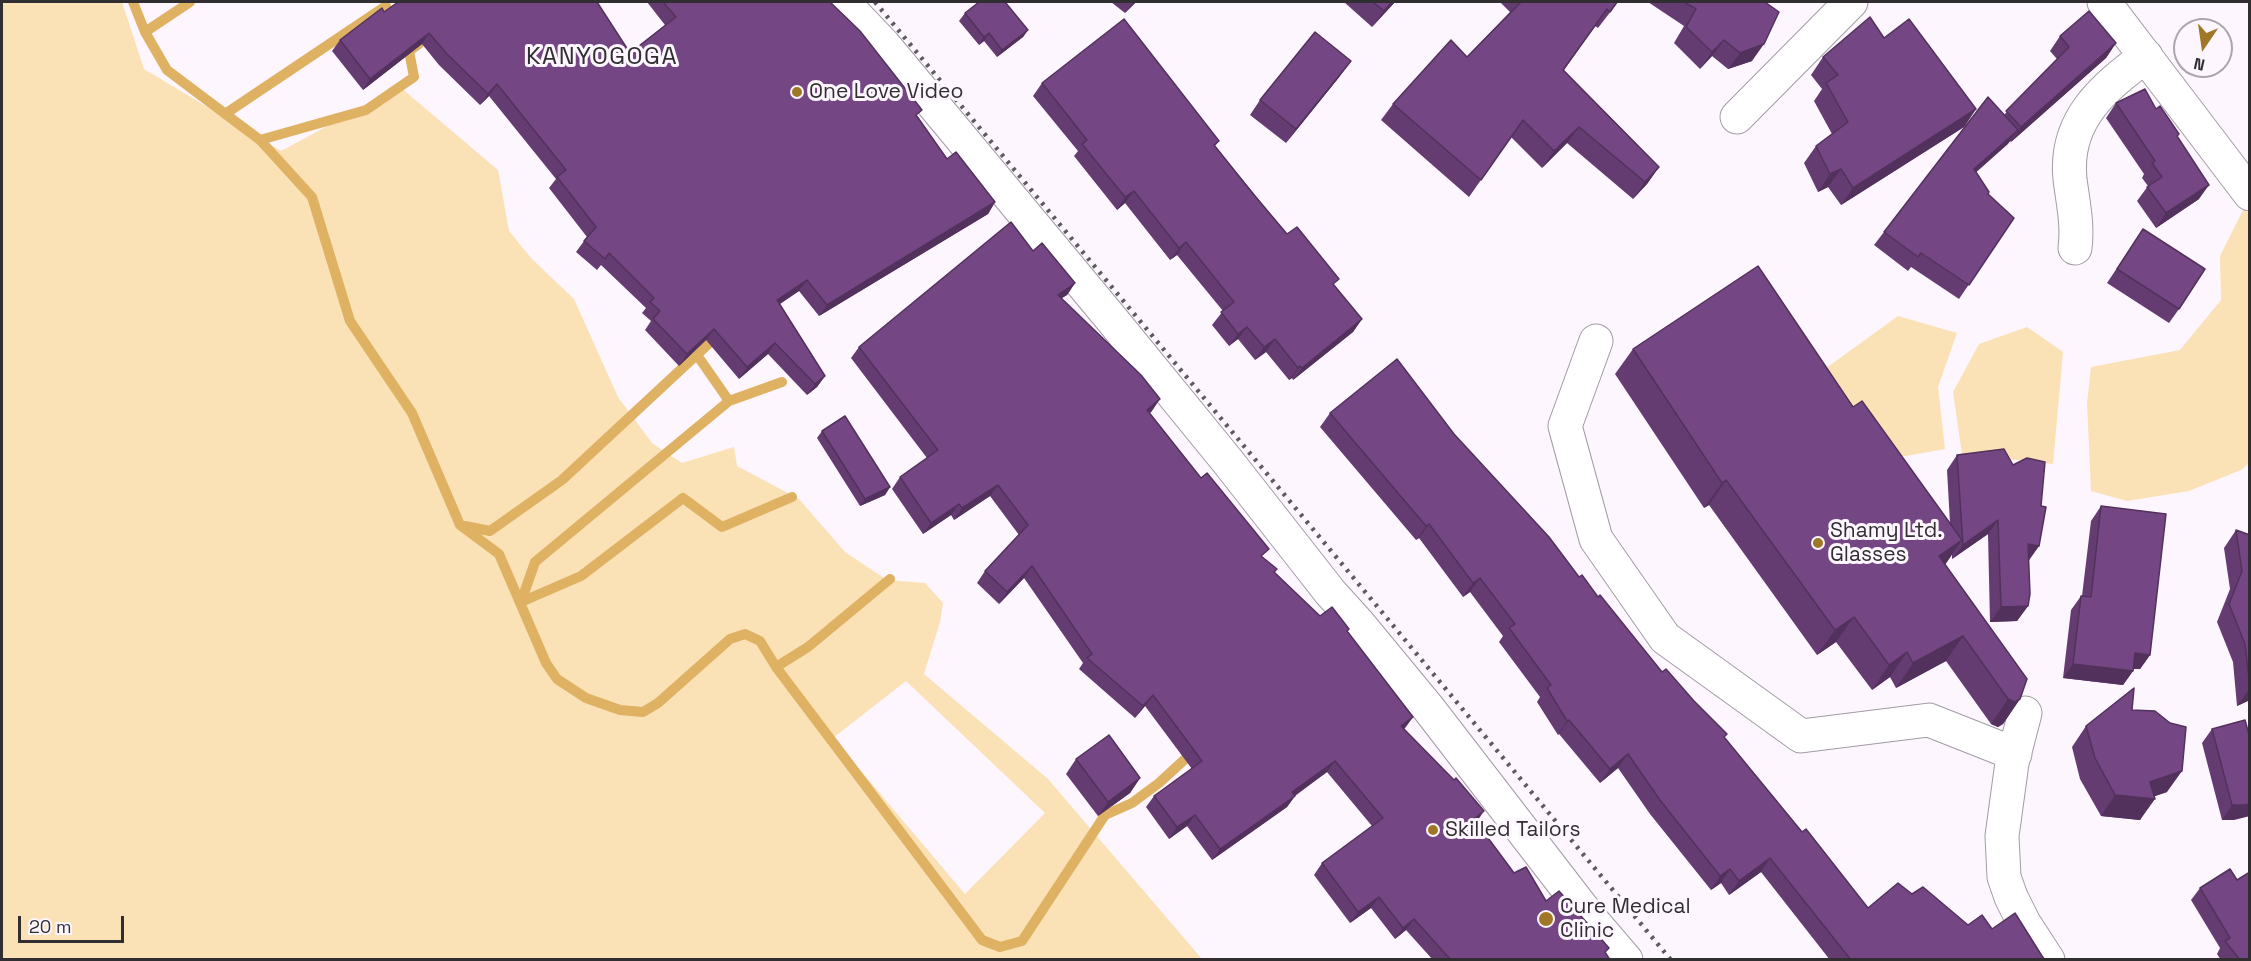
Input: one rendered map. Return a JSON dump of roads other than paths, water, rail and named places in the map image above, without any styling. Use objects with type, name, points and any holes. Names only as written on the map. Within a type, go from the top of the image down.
[{"type":"street","points":[[843,2],[884,45],[1114,322],[1330,592],[1430,709],[1590,918],[1626,960]]},
{"type":"street","points":[[1737,117],[1851,2]]},
{"type":"street","points":[[2104,2],[2250,194]]},
{"type":"street","points":[[2075,248],[2077,219],[2070,179],[2069,152],[2076,131],[2089,107],[2111,82],[2146,56]]},
{"type":"street","points":[[1596,340],[1564,426],[1596,539],[1665,638],[1800,736],[1929,720],[2015,754]]},
{"type":"street","points":[[2025,713],[2015,754],[2002,836],[2004,877],[2024,923],[2048,960]]},
{"type":"waterway","points":[[133,2],[145,32],[167,70],[260,140],[312,197],[350,321],[412,413],[460,525],[499,554],[546,663],[557,679],[586,698],[620,710],[643,712],[658,703],[730,639],[745,634],[760,641],[776,667],[982,940],[1000,947],[1022,941],[1105,815],[1132,803],[1184,760],[1197,753]]},
{"type":"waterway","points":[[145,32],[190,2]]},
{"type":"waterway","points":[[225,114],[386,6]]},
{"type":"waterway","points":[[260,140],[366,110],[414,77],[409,51],[419,44]]},
{"type":"waterway","points":[[465,526],[490,531],[562,480],[718,335]]},
{"type":"waterway","points":[[697,355],[729,401]]},
{"type":"waterway","points":[[521,602],[535,562],[729,401],[782,382]]},
{"type":"waterway","points":[[521,602],[581,576],[683,498],[722,527],[792,497]]},
{"type":"waterway","points":[[776,667],[808,647],[890,579]]},
{"type":"railway","points":[[875,2],[1671,960]]},
{"type":"place","name":"One Love Video","points":[[797,92]]},
{"type":"place","name":"Shamy Ltd. Glasses","points":[[1818,543]]},
{"type":"place","name":"Skilled Tailors","points":[[1433,830]]},
{"type":"place","name":"Cure Medical Clinic","points":[[1546,919]]},
{"type":"district","name":"KANYOGOGA","points":[[602,57]]}]
